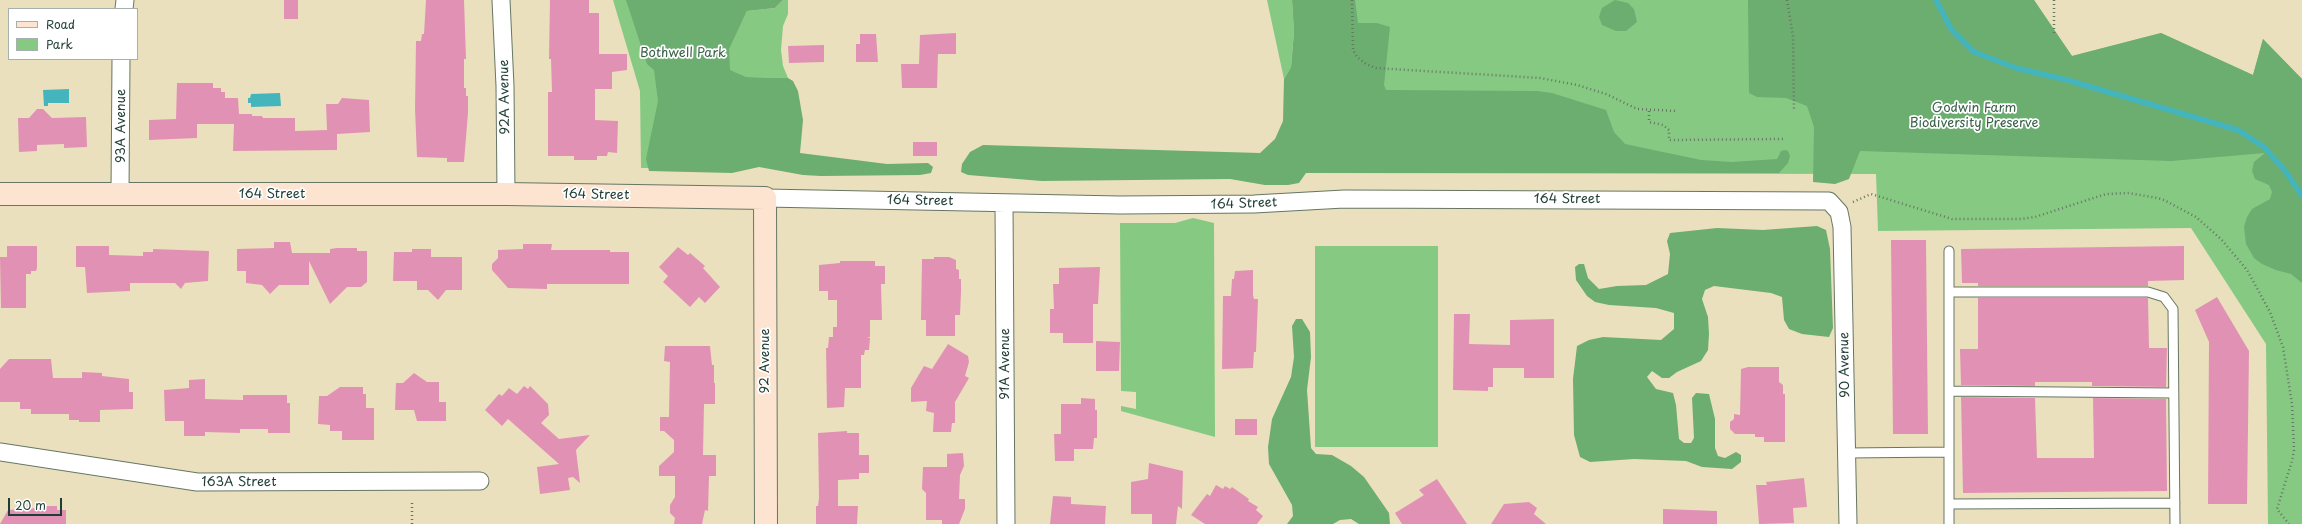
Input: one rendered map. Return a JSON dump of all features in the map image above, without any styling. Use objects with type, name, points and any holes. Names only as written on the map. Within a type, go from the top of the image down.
[{"type":"street","name":"92A Avenue","points":[[501,0],[505,86],[506,194]]},
{"type":"street","name":"93A Avenue","points":[[120,193],[121,60]]},
{"type":"street","name":"164 Street","points":[[0,194],[506,194],[1004,203],[1254,204],[1344,199],[1795,200],[1829,201],[1842,206]]},
{"type":"street","name":"92 Avenue","points":[[765,198],[766,524]]},
{"type":"street","name":"91A Avenue","points":[[1004,203],[1006,524]]},
{"type":"street","name":"90 Avenue","points":[[1842,206],[1848,524]]},
{"type":"street","name":"163A Street","points":[[0,452],[197,482],[480,481]]},
{"type":"lane","points":[[1948,251],[1949,524]]},
{"type":"lane","points":[[1949,292],[2148,292],[2159,294],[2164,297],[2173,309],[2175,524]]},
{"type":"lane","points":[[1949,391],[2174,393]]},
{"type":"lane","points":[[1847,452],[1949,452]]},
{"type":"lane","points":[[1949,504],[2175,503]]},
{"type":"path","points":[[1352,0],[1353,50],[1357,57],[1366,64],[1387,70],[1540,78],[1564,82],[1606,94],[1637,109],[1649,111],[1677,111]]},
{"type":"path","points":[[1787,0],[1793,36],[1794,111]]},
{"type":"path","points":[[2054,0],[2054,35]]},
{"type":"path","points":[[1649,111],[1649,122],[1663,125],[1669,130],[1669,140],[1783,140]]},
{"type":"path","points":[[1842,206],[1871,194]]},
{"type":"path","points":[[412,502],[412,524]]},
{"type":"green space","name":"Bothwell Park","points":[[613,0],[733,0],[734,37],[747,11],[775,8],[783,0],[788,0],[788,14],[783,26],[781,50],[783,66],[788,78],[745,77],[734,72],[735,168],[641,168],[640,91]]},
{"type":"green space","name":"Bothwell Park","points":[[626,0],[783,0],[775,8],[747,11],[729,49],[730,70],[746,77],[788,78],[793,81],[798,91],[803,120],[800,153],[887,164],[928,163],[933,167],[931,173],[920,175],[821,176],[803,175],[759,167],[732,173],[649,171],[646,159],[658,101],[654,70],[647,64]]},
{"type":"green space","points":[[1267,0],[1292,0],[1294,32],[1291,67],[1284,79]]},
{"type":"green space","points":[[1292,0],[1355,0],[1358,23],[1377,23],[1390,27],[1384,85],[1386,90],[1537,91],[1552,93],[1606,110],[1614,132],[1625,144],[1701,160],[1732,162],[1777,159],[1781,151],[1785,150],[1788,151],[1790,156],[1788,163],[1779,173],[1306,173],[1299,183],[1288,185],[1265,185],[1230,179],[1042,181],[968,175],[961,172],[962,164],[970,152],[983,145],[1260,153],[1275,139],[1283,121],[1284,79],[1291,67],[1294,32]]},
{"type":"green space","name":"Godwin Farm Biodiversity Preserve","points":[[1305,0],[2034,0],[2072,56],[2161,33],[2253,75],[2263,39],[2302,79],[2302,524],[2268,524],[2266,344],[2191,228],[1878,231],[1876,174],[1306,173]]},
{"type":"green space","points":[[1615,0],[1628,3],[1634,9],[1637,22],[1626,31],[1616,31],[1602,25],[1599,17],[1602,8]]},
{"type":"green space","points":[[1748,0],[2034,0],[2072,56],[2161,33],[2253,75],[2263,39],[2302,79],[2302,283],[2291,274],[2262,264],[2254,258],[2246,244],[2244,227],[2247,217],[2252,209],[2270,199],[2272,192],[2269,185],[2255,179],[2252,171],[2254,162],[2265,153],[2171,161],[1860,151],[1849,179],[1835,184],[1813,182],[1814,127],[1807,106],[1786,98],[1757,97],[1749,93]]},
{"type":"green space","points":[[1193,218],[1214,223],[1215,437],[1121,411],[1121,406],[1136,409],[1136,392],[1121,391],[1120,223],[1175,223]]},
{"type":"green space","points":[[1817,226],[1826,230],[1830,249],[1833,328],[1829,337],[1802,334],[1789,329],[1784,320],[1782,297],[1771,293],[1714,286],[1705,290],[1702,299],[1708,317],[1709,334],[1708,350],[1701,361],[1677,372],[1669,378],[1662,378],[1652,371],[1647,377],[1656,389],[1673,393],[1676,405],[1679,439],[1684,443],[1691,443],[1694,438],[1692,398],[1696,393],[1709,394],[1715,419],[1715,448],[1718,456],[1725,458],[1736,452],[1741,455],[1741,462],[1732,469],[1702,467],[1686,461],[1634,459],[1590,462],[1580,457],[1574,435],[1573,379],[1577,346],[1589,340],[1603,337],[1661,340],[1674,329],[1674,313],[1656,308],[1609,305],[1595,302],[1587,296],[1576,280],[1575,267],[1579,264],[1584,264],[1588,278],[1599,289],[1617,286],[1646,285],[1668,274],[1670,254],[1667,241],[1670,233],[1717,228],[1763,230]]},
{"type":"green space","points":[[1315,246],[1438,246],[1438,447],[1315,447]]},
{"type":"green space","points":[[1296,319],[1302,319],[1310,332],[1311,357],[1307,390],[1311,448],[1316,454],[1332,455],[1351,466],[1364,477],[1389,513],[1390,524],[1359,524],[1351,519],[1340,520],[1333,524],[1287,524],[1293,516],[1292,505],[1269,464],[1268,447],[1272,419],[1291,377],[1294,357],[1292,326]]},
{"type":"water","points":[[69,89],[69,103],[48,103],[48,106],[44,106],[43,90]]},
{"type":"water","points":[[280,93],[281,106],[251,107],[251,103],[248,103],[248,98],[250,98],[251,94]]},
{"type":"building","points":[[284,0],[298,0],[298,19],[284,19]]},
{"type":"building","points":[[426,0],[464,0],[466,59],[464,59],[464,88],[466,88],[466,96],[468,96],[468,113],[464,162],[447,162],[447,158],[417,157],[415,109],[416,41],[421,41],[422,34],[424,34]]},
{"type":"building","points":[[550,0],[589,0],[589,13],[599,13],[599,54],[627,54],[627,70],[612,72],[612,89],[595,89],[595,120],[618,121],[617,153],[608,152],[607,156],[597,156],[597,160],[574,160],[574,156],[548,156],[548,92],[552,92],[551,59],[549,59]]},
{"type":"building","points":[[956,33],[956,54],[938,54],[937,88],[902,88],[901,64],[919,64],[920,35]]},
{"type":"building","points":[[860,34],[876,34],[878,62],[856,62],[856,44],[860,44]]},
{"type":"building","points":[[824,45],[824,62],[789,63],[788,46]]},
{"type":"building","points":[[177,83],[213,83],[213,88],[221,88],[221,92],[225,92],[225,98],[238,98],[239,114],[252,114],[252,116],[262,116],[263,118],[295,118],[295,131],[327,130],[326,104],[338,104],[342,98],[369,100],[370,132],[337,134],[337,150],[233,151],[234,124],[197,124],[197,138],[149,140],[149,120],[176,119]]},
{"type":"building","points":[[37,109],[43,109],[52,118],[86,117],[87,147],[64,148],[64,144],[37,145],[37,151],[19,152],[18,118],[29,118]]},
{"type":"building","points":[[913,142],[937,142],[937,156],[913,156]]},
{"type":"building","points":[[1891,240],[1926,240],[1928,434],[1893,434]]},
{"type":"building","points":[[274,242],[290,242],[292,253],[330,253],[330,249],[337,248],[357,248],[357,251],[367,251],[367,282],[361,287],[347,287],[330,304],[309,261],[309,285],[279,285],[270,294],[262,285],[246,283],[246,271],[237,271],[237,249],[274,248]]},
{"type":"building","points":[[523,244],[552,244],[551,250],[610,250],[610,252],[629,252],[629,284],[547,284],[547,289],[508,288],[492,270],[492,264],[498,258],[498,250],[523,249]]},
{"type":"building","points":[[7,246],[37,246],[36,271],[31,271],[31,274],[26,274],[26,308],[1,308],[0,257],[7,257]]},
{"type":"building","points":[[76,246],[109,246],[109,255],[143,256],[143,252],[153,252],[153,249],[209,251],[208,281],[185,283],[181,289],[175,283],[130,283],[130,291],[87,293],[85,267],[76,267]]},
{"type":"building","points":[[2184,246],[2184,280],[2148,281],[2148,286],[1978,286],[1978,283],[1962,283],[1961,249]]},
{"type":"building","points":[[678,247],[688,255],[690,253],[705,266],[703,268],[720,287],[705,303],[699,297],[690,307],[663,282],[668,276],[659,267]]},
{"type":"building","points":[[412,249],[431,249],[431,257],[462,257],[462,290],[446,290],[438,300],[428,290],[417,290],[417,281],[393,281],[394,252],[412,252]]},
{"type":"building","points":[[934,257],[949,257],[956,260],[956,269],[959,270],[959,279],[961,279],[960,315],[955,315],[955,336],[926,336],[926,320],[921,320],[922,259],[934,259]]},
{"type":"building","points":[[840,261],[875,261],[875,266],[885,266],[885,284],[881,284],[882,320],[870,320],[870,337],[867,337],[870,338],[869,350],[865,350],[864,355],[861,355],[861,388],[845,388],[844,407],[827,408],[826,348],[828,348],[829,337],[833,337],[833,327],[837,327],[837,300],[828,300],[828,291],[819,291],[819,265],[840,263]]},
{"type":"building","points":[[1100,267],[1098,304],[1093,304],[1093,343],[1063,343],[1063,333],[1050,333],[1050,309],[1054,309],[1053,284],[1059,284],[1059,268]]},
{"type":"building","points":[[1253,270],[1253,295],[1254,299],[1258,299],[1256,352],[1254,352],[1253,368],[1222,369],[1223,296],[1231,296],[1232,279],[1234,279],[1235,271]]},
{"type":"building","points":[[2217,297],[2249,351],[2247,504],[2208,504],[2209,342],[2195,310]]},
{"type":"building","points":[[1978,298],[2148,298],[2149,348],[2167,348],[2166,387],[2092,386],[2092,382],[2035,382],[2035,386],[1961,385],[1960,349],[1978,349]]},
{"type":"building","points":[[1454,314],[1470,314],[1469,344],[1510,345],[1510,320],[1554,319],[1554,378],[1524,378],[1524,368],[1493,368],[1493,387],[1488,387],[1488,391],[1453,390]]},
{"type":"building","points":[[1096,341],[1120,342],[1119,371],[1096,371]]},
{"type":"building","points":[[948,344],[968,356],[969,362],[965,376],[969,378],[955,402],[955,423],[952,423],[951,432],[933,432],[934,413],[926,411],[927,401],[911,402],[911,388],[924,366],[932,369]]},
{"type":"building","points":[[665,346],[710,346],[712,365],[714,365],[715,404],[704,404],[703,455],[716,455],[716,476],[709,476],[708,511],[705,510],[702,524],[674,524],[675,518],[670,513],[670,505],[675,497],[675,476],[659,476],[659,466],[674,452],[674,440],[664,431],[660,431],[660,417],[669,417],[670,362],[664,361]]},
{"type":"building","points":[[9,359],[51,359],[53,378],[82,378],[82,372],[102,373],[102,376],[129,379],[129,392],[133,392],[133,409],[100,410],[100,422],[79,422],[79,420],[69,420],[69,414],[31,414],[31,409],[20,409],[20,402],[0,402],[0,369]]},
{"type":"building","points":[[1748,367],[1779,367],[1779,382],[1783,385],[1783,394],[1785,394],[1785,442],[1764,442],[1764,437],[1755,437],[1755,434],[1735,434],[1730,429],[1730,422],[1734,419],[1734,414],[1740,415],[1741,369]]},
{"type":"building","points":[[414,373],[427,382],[439,382],[439,402],[446,402],[446,421],[417,421],[414,410],[395,410],[396,383],[403,383]]},
{"type":"building","points":[[205,379],[205,399],[243,400],[243,395],[287,395],[287,403],[290,403],[290,433],[268,433],[268,429],[240,429],[240,433],[205,432],[205,436],[184,436],[184,421],[165,421],[164,390],[189,388],[189,380]]},
{"type":"building","points":[[524,386],[528,389],[530,386],[548,404],[549,415],[541,423],[559,439],[590,435],[576,450],[580,483],[573,477],[568,478],[570,490],[540,494],[537,467],[559,464],[508,419],[502,426],[485,410],[499,394],[502,396],[509,388],[517,394]]},
{"type":"building","points":[[340,387],[363,387],[363,394],[366,394],[366,408],[374,408],[374,440],[342,440],[342,431],[330,431],[330,425],[318,424],[319,396],[327,396]]},
{"type":"building","points":[[1961,397],[2035,398],[2037,458],[2094,458],[2093,398],[2166,399],[2167,491],[1963,493]]},
{"type":"building","points":[[1081,398],[1095,399],[1095,410],[1097,410],[1097,438],[1094,438],[1093,449],[1074,449],[1074,461],[1055,461],[1054,434],[1061,434],[1061,404],[1081,404]]},
{"type":"building","points":[[1235,419],[1257,419],[1257,435],[1235,435]]},
{"type":"building","points":[[847,431],[847,433],[859,433],[859,455],[869,455],[869,473],[859,473],[859,479],[838,480],[838,506],[858,506],[857,524],[816,524],[816,506],[818,506],[819,498],[818,433]]},
{"type":"building","points":[[963,453],[964,466],[960,475],[959,499],[965,499],[965,509],[959,524],[942,524],[942,520],[926,520],[926,493],[922,489],[923,467],[947,467],[947,454]]},
{"type":"building","points":[[1149,463],[1183,471],[1182,509],[1178,506],[1176,524],[1152,524],[1152,514],[1131,514],[1131,482],[1148,479]]},
{"type":"building","points":[[1804,478],[1807,507],[1793,508],[1794,523],[1759,524],[1756,485],[1767,485],[1766,482]]},
{"type":"building","points":[[1437,479],[1467,524],[1402,524],[1395,513],[1424,495],[1419,490]]},
{"type":"building","points":[[1216,485],[1223,489],[1225,486],[1230,489],[1232,487],[1249,499],[1248,501],[1258,507],[1256,510],[1263,516],[1257,524],[1205,524],[1191,515],[1207,494],[1210,496]]},
{"type":"building","points":[[1053,496],[1071,497],[1071,504],[1106,506],[1105,524],[1050,524]]},
{"type":"building","points":[[1529,502],[1537,508],[1534,514],[1546,524],[1491,524],[1504,504]]},
{"type":"building","points":[[37,506],[57,506],[57,510],[66,510],[66,524],[0,524],[8,510],[37,508]]},
{"type":"building","points":[[1663,509],[1717,511],[1717,524],[1663,524]]},
{"type":"waterway","points":[[1936,0],[1951,29],[1974,52],[2016,68],[2067,80],[2238,130],[2264,147],[2286,172],[2302,196]]}]
